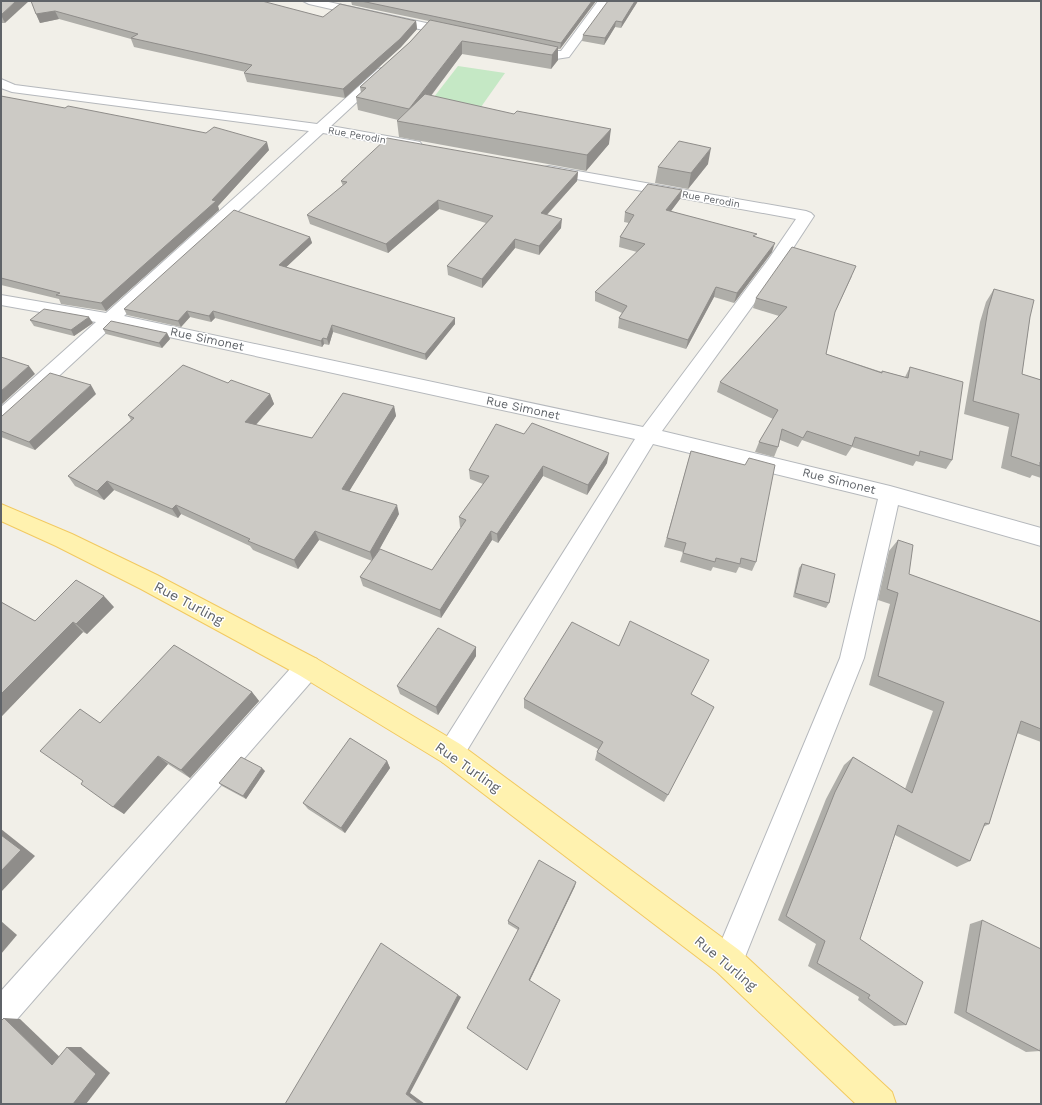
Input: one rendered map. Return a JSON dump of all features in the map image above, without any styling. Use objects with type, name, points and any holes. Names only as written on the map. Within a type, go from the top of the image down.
[{"type":"main road","name":"Rue Turling","points":[[1,512],[64,540],[149,582],[308,668],[450,753],[728,961],[880,1104]]},
{"type":"street","points":[[309,1],[466,35]]},
{"type":"street","points":[[519,47],[556,55],[565,54],[604,1]]},
{"type":"street","points":[[415,42],[428,27]]},
{"type":"street","points":[[1,418],[394,61]]},
{"type":"street","name":"Rue Perodin","points":[[5,88],[320,128],[428,148]]},
{"type":"street","name":"Rue Perodin","points":[[537,167],[806,216],[774,264],[648,435]]},
{"type":"street","name":"Rue Simonet","points":[[1,300],[111,318],[648,435],[890,494],[1041,537]]},
{"type":"street","points":[[450,753],[648,435]]},
{"type":"street","points":[[728,961],[852,658],[890,494]]},
{"type":"street","points":[[1,1014],[308,668]]},
{"type":"green space","points":[[458,66],[505,73],[476,114],[427,106]]},
{"type":"building","points":[[1,1],[16,1],[1,15]]},
{"type":"building","points":[[31,1],[262,1],[323,17],[340,4],[416,21],[400,39],[343,89],[244,73],[252,65],[131,38],[138,34],[55,11],[36,14]]},
{"type":"building","points":[[361,1],[592,1],[561,43]]},
{"type":"building","points":[[608,1],[635,1],[622,22],[616,21],[605,38],[583,35]]},
{"type":"building","points":[[430,20],[558,47],[552,55],[462,41],[409,109],[356,97],[366,88],[360,87],[410,42]]},
{"type":"building","points":[[425,94],[514,114],[517,111],[611,129],[587,155],[397,121]]},
{"type":"building","points":[[1,96],[65,108],[68,106],[206,133],[214,127],[267,142],[212,200],[216,201],[101,303],[56,295],[60,293],[1,278]]},
{"type":"building","points":[[387,138],[578,172],[541,213],[562,219],[539,246],[515,239],[482,279],[447,266],[493,216],[438,200],[386,244],[307,215],[347,182],[341,181]]},
{"type":"building","points":[[679,141],[711,148],[691,173],[658,167]]},
{"type":"building","points":[[648,184],[682,190],[666,210],[757,234],[753,236],[775,243],[737,293],[716,287],[688,340],[619,318],[627,306],[595,292],[645,244],[620,237],[634,215],[625,212]]},
{"type":"building","points":[[234,210],[310,237],[279,265],[455,318],[425,354],[332,325],[327,339],[323,338],[321,341],[213,311],[209,316],[187,311],[178,321],[124,309]]},
{"type":"building","points":[[792,247],[856,266],[835,312],[826,354],[882,373],[882,371],[908,378],[910,367],[963,382],[952,460],[920,451],[919,456],[855,437],[852,446],[807,431],[803,438],[782,429],[778,447],[759,442],[778,410],[720,382],[787,307],[756,298]]},
{"type":"building","points":[[994,289],[1034,300],[1030,317],[1022,374],[1041,380],[1040,466],[1011,456],[1019,414],[973,401],[988,309]]},
{"type":"building","points":[[44,309],[89,317],[71,330],[30,320]]},
{"type":"building","points":[[111,321],[167,333],[159,343],[103,329]]},
{"type":"building","points":[[1,357],[29,366],[1,391]]},
{"type":"building","points":[[183,365],[228,383],[231,380],[270,394],[245,422],[312,438],[343,393],[394,406],[342,489],[397,505],[370,552],[315,531],[294,560],[248,541],[250,539],[176,505],[172,509],[107,481],[97,491],[68,476],[134,418],[128,415]]},
{"type":"building","points":[[50,373],[91,385],[29,442],[1,431],[1,416]]},
{"type":"building","points":[[532,423],[609,453],[588,485],[543,466],[497,534],[491,531],[440,610],[360,577],[380,549],[432,570],[466,520],[459,517],[489,476],[469,470],[496,424],[524,434]]},
{"type":"building","points":[[691,451],[745,465],[749,458],[775,465],[756,562],[741,558],[740,564],[716,558],[715,562],[683,553],[686,543],[667,538]]},
{"type":"building","points":[[898,540],[913,545],[909,574],[1041,622],[1041,729],[1021,721],[989,824],[985,823],[970,861],[898,825],[860,939],[923,982],[906,1025],[868,998],[870,995],[817,963],[825,941],[786,916],[835,792],[853,757],[912,793],[944,702],[878,676],[898,593],[887,589]]},
{"type":"building","points":[[802,564],[835,574],[829,603],[795,593]]},
{"type":"building","points":[[76,580],[104,596],[76,624],[73,622],[1,694],[1,602],[35,621]]},
{"type":"building","points":[[630,621],[709,660],[691,694],[714,707],[668,795],[597,752],[603,742],[524,699],[572,622],[619,646]]},
{"type":"building","points":[[438,628],[476,647],[436,707],[397,686]]},
{"type":"building","points":[[174,645],[252,692],[181,770],[158,756],[113,807],[81,784],[83,781],[40,751],[80,709],[100,723]]},
{"type":"building","points":[[350,738],[387,761],[341,828],[303,803]]},
{"type":"building","points":[[241,757],[262,768],[243,796],[219,783]]},
{"type":"building","points":[[1,835],[21,850],[1,871]]},
{"type":"building","points":[[539,860],[576,882],[529,980],[560,1000],[527,1070],[467,1028],[519,928],[508,921]]},
{"type":"building","points":[[982,920],[1041,949],[1040,1051],[966,1012]]},
{"type":"building","points":[[381,943],[458,995],[406,1094],[419,1104],[285,1104]]},
{"type":"building","points":[[4,1018],[52,1065],[67,1047],[96,1074],[73,1104],[1,1104],[1,1021]]}]
